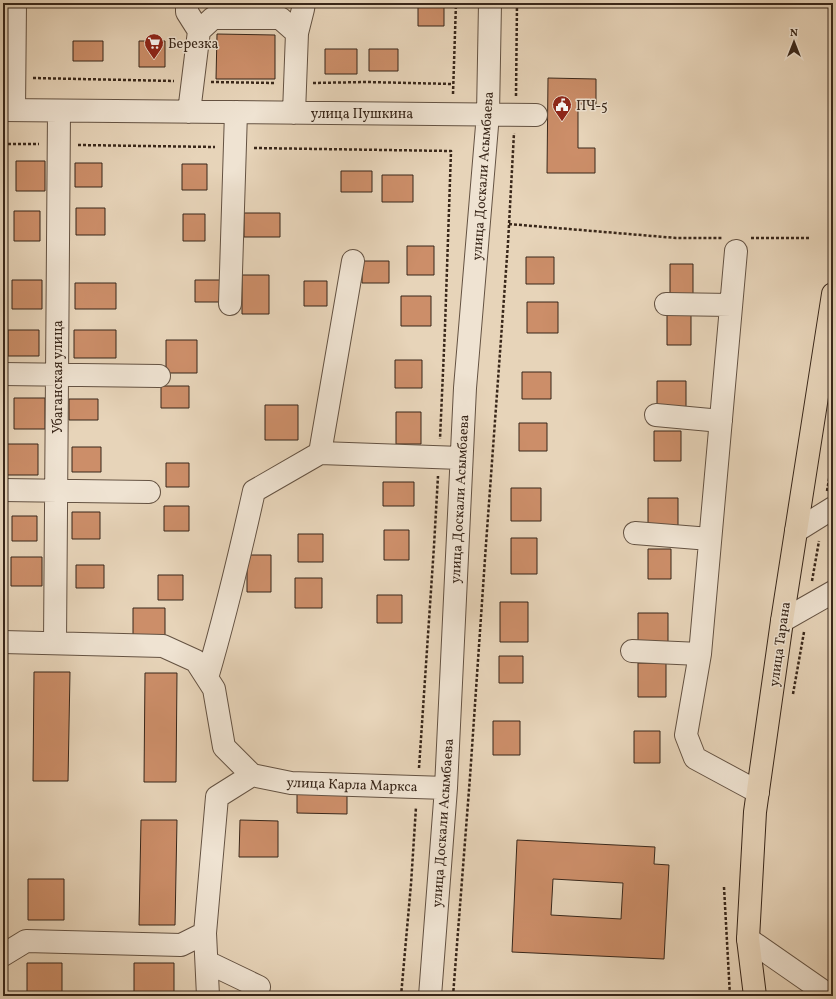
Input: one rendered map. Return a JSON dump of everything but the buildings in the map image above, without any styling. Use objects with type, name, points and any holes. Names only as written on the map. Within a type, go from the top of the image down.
[{"type":"main road","name":"улица Тарана","points":[[755,996],[748,939],[755,812],[782,621],[833,294]]},
{"type":"street","points":[[8,110],[14,78],[15,3]]},
{"type":"street","points":[[187,3],[187,12],[199,31],[189,112]]},
{"type":"street","points":[[294,113],[296,33],[304,3]]},
{"type":"street","name":"улица Доскали Асымбаева","points":[[430,996],[446,788],[465,388],[488,114],[490,3]]},
{"type":"street","points":[[199,31],[213,18],[280,18],[296,33]]},
{"type":"street","name":"улица Пушкина","points":[[8,110],[526,115]]},
{"type":"street","name":"Убаганская улица","points":[[55,643],[59,110]]},
{"type":"street","points":[[230,304],[236,112]]},
{"type":"street","points":[[735,242],[731,305],[700,654],[686,735],[695,758],[758,792]]},
{"type":"street","points":[[320,453],[353,261]]},
{"type":"street","points":[[666,304],[731,305]]},
{"type":"street","points":[[3,374],[159,376]]},
{"type":"street","points":[[656,415],[721,420]]},
{"type":"street","points":[[207,678],[242,546],[254,491],[320,453],[461,458]]},
{"type":"street","points":[[3,490],[149,492]]},
{"type":"street","points":[[796,532],[828,511]]},
{"type":"street","points":[[635,533],[710,539]]},
{"type":"street","points":[[782,621],[833,592]]},
{"type":"street","points":[[3,642],[162,646],[196,661],[214,689],[224,747],[252,775],[217,797],[205,933],[206,994]]},
{"type":"street","points":[[632,651],[700,654]]},
{"type":"street","name":"улица Карла Маркса","points":[[252,775],[291,784],[446,788]]},
{"type":"street","points":[[3,955],[26,941],[181,945],[205,933]]},
{"type":"street","points":[[748,939],[830,996]]},
{"type":"street","points":[[206,962],[259,987]]},
{"type":"path","points":[[453,94],[456,3]]},
{"type":"path","points":[[452,996],[470,777],[509,224],[526,115],[517,3]]},
{"type":"path","points":[[14,78],[193,82],[366,82],[453,84]]},
{"type":"path","points":[[3,144],[451,151],[445,327],[434,546],[411,884],[401,996]]},
{"type":"path","points":[[509,224],[735,242],[811,238]]},
{"type":"path","points":[[792,701],[808,606],[828,511],[833,456]]},
{"type":"place","name":"Березка","points":[[154,60]]},
{"type":"place","name":"ПЧ-5","points":[[562,122]]}]
